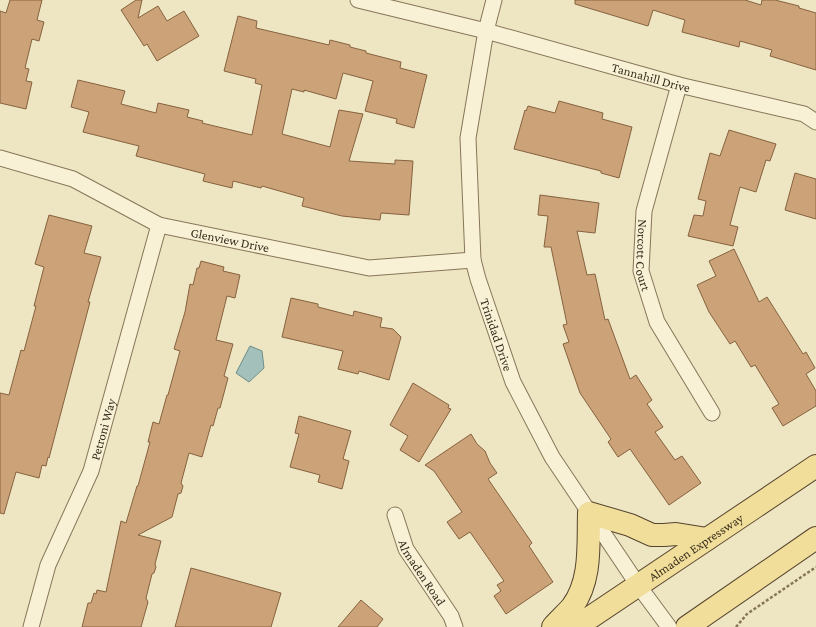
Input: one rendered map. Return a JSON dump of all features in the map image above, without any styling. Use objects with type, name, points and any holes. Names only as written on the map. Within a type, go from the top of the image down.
[{"type":"main road","name":"Almaden Expressway","points":[[576,627],[816,466]]},
{"type":"main road","points":[[553,627],[572,606],[584,584],[587,571],[589,513],[630,525],[652,534],[676,534],[707,539]]},
{"type":"main road","points":[[687,627],[816,538]]},
{"type":"street","name":"Tannahill Drive","points":[[358,0],[486,31],[679,84],[804,114],[816,122]]},
{"type":"street","name":"Trinidad Drive","points":[[494,0],[486,31],[468,138],[473,260],[478,279],[512,382],[552,457],[638,585],[669,627]]},
{"type":"street","name":"Norcott Court","points":[[679,84],[644,211],[641,271],[657,322],[712,413]]},
{"type":"street","name":"Glenview Drive","points":[[0,158],[73,178],[159,225],[369,268],[473,260]]},
{"type":"street","name":"Petroni Way","points":[[31,627],[48,565],[91,470],[159,225]]},
{"type":"street","name":"Almaden Road","points":[[395,515],[406,549],[450,616],[455,627]]},
{"type":"path","points":[[736,627],[747,614],[816,567]]},
{"type":"water","points":[[250,346],[262,351],[264,368],[249,382],[236,373]]},
{"type":"building","points":[[10,0],[42,0],[37,20],[44,22],[39,41],[32,39],[25,68],[29,69],[26,81],[32,82],[26,109],[0,103],[0,11],[6,13]]},
{"type":"building","points":[[136,0],[142,0],[138,18],[158,6],[167,21],[184,11],[199,36],[157,61],[147,44],[144,46],[121,10]]},
{"type":"building","points":[[575,0],[745,0],[761,5],[762,0],[775,0],[799,6],[799,8],[816,13],[816,70],[770,56],[772,50],[740,41],[739,47],[682,32],[685,20],[653,10],[648,26],[575,4]]},
{"type":"building","points":[[238,16],[257,21],[256,28],[329,45],[330,40],[350,45],[350,47],[366,51],[366,53],[401,62],[400,68],[427,75],[414,128],[396,123],[397,119],[365,111],[373,81],[343,73],[336,99],[304,90],[304,92],[292,89],[282,134],[330,147],[339,110],[363,114],[349,161],[395,164],[395,160],[413,161],[409,215],[381,213],[380,220],[342,216],[302,206],[304,198],[262,186],[261,188],[233,181],[232,188],[203,181],[205,174],[136,156],[139,146],[83,132],[89,112],[71,107],[78,80],[125,91],[121,104],[156,113],[158,103],[189,110],[187,117],[203,121],[202,123],[252,135],[262,85],[255,83],[256,79],[224,71]]},
{"type":"building","points":[[559,101],[603,113],[602,119],[632,127],[619,178],[601,173],[601,171],[514,149],[525,110],[526,111],[528,106],[555,113]]},
{"type":"building","points":[[729,130],[776,144],[770,161],[766,160],[756,192],[740,187],[730,225],[738,227],[733,246],[688,236],[694,215],[703,216],[706,201],[698,199],[710,153],[720,156]]},
{"type":"building","points":[[795,173],[816,179],[816,219],[785,210]]},
{"type":"building","points":[[540,195],[599,203],[595,233],[577,231],[587,275],[595,274],[605,320],[608,319],[630,379],[636,375],[652,400],[647,404],[663,427],[655,432],[675,460],[682,456],[701,483],[669,505],[630,449],[618,457],[608,442],[611,439],[580,393],[563,344],[569,342],[563,325],[567,324],[551,247],[544,247],[548,216],[538,215]]},
{"type":"building","points":[[49,215],[92,226],[84,253],[101,257],[46,466],[42,465],[39,478],[16,472],[4,514],[0,513],[0,393],[9,395],[21,350],[24,351],[36,306],[34,306],[44,267],[35,264]]},
{"type":"building","points":[[734,249],[759,302],[767,297],[803,354],[806,352],[815,368],[806,374],[816,391],[816,406],[783,426],[772,408],[779,404],[755,365],[751,367],[735,341],[730,344],[709,312],[697,285],[716,276],[709,261]]},
{"type":"building","points":[[201,261],[224,267],[223,271],[240,275],[235,298],[227,296],[216,340],[233,344],[224,376],[228,378],[220,408],[218,408],[213,426],[211,425],[202,457],[189,453],[181,483],[183,486],[181,493],[178,494],[172,517],[138,535],[161,541],[155,564],[156,567],[154,573],[152,574],[146,598],[148,602],[141,627],[82,627],[88,603],[91,603],[94,593],[96,594],[97,590],[106,592],[121,521],[126,523],[150,442],[148,442],[153,422],[159,424],[168,395],[180,351],[174,349],[185,312],[190,284],[193,285],[197,268],[199,268]]},
{"type":"building","points":[[291,298],[318,304],[318,307],[353,316],[354,311],[382,318],[380,327],[393,329],[401,337],[389,380],[359,371],[358,374],[338,369],[343,351],[282,337]]},
{"type":"building","points":[[413,383],[449,405],[448,408],[451,409],[419,462],[400,450],[408,436],[390,425]]},
{"type":"building","points":[[299,416],[351,431],[343,459],[349,461],[342,489],[318,482],[320,475],[290,467],[299,434],[295,433]]},
{"type":"building","points":[[471,434],[477,444],[485,451],[490,463],[497,473],[488,479],[532,543],[529,546],[553,582],[506,614],[494,596],[501,591],[497,585],[504,581],[470,532],[459,539],[447,522],[462,512],[434,471],[425,465]]},
{"type":"building","points":[[191,568],[281,593],[271,627],[175,627]]},
{"type":"building","points":[[361,600],[383,619],[377,627],[338,627]]}]
